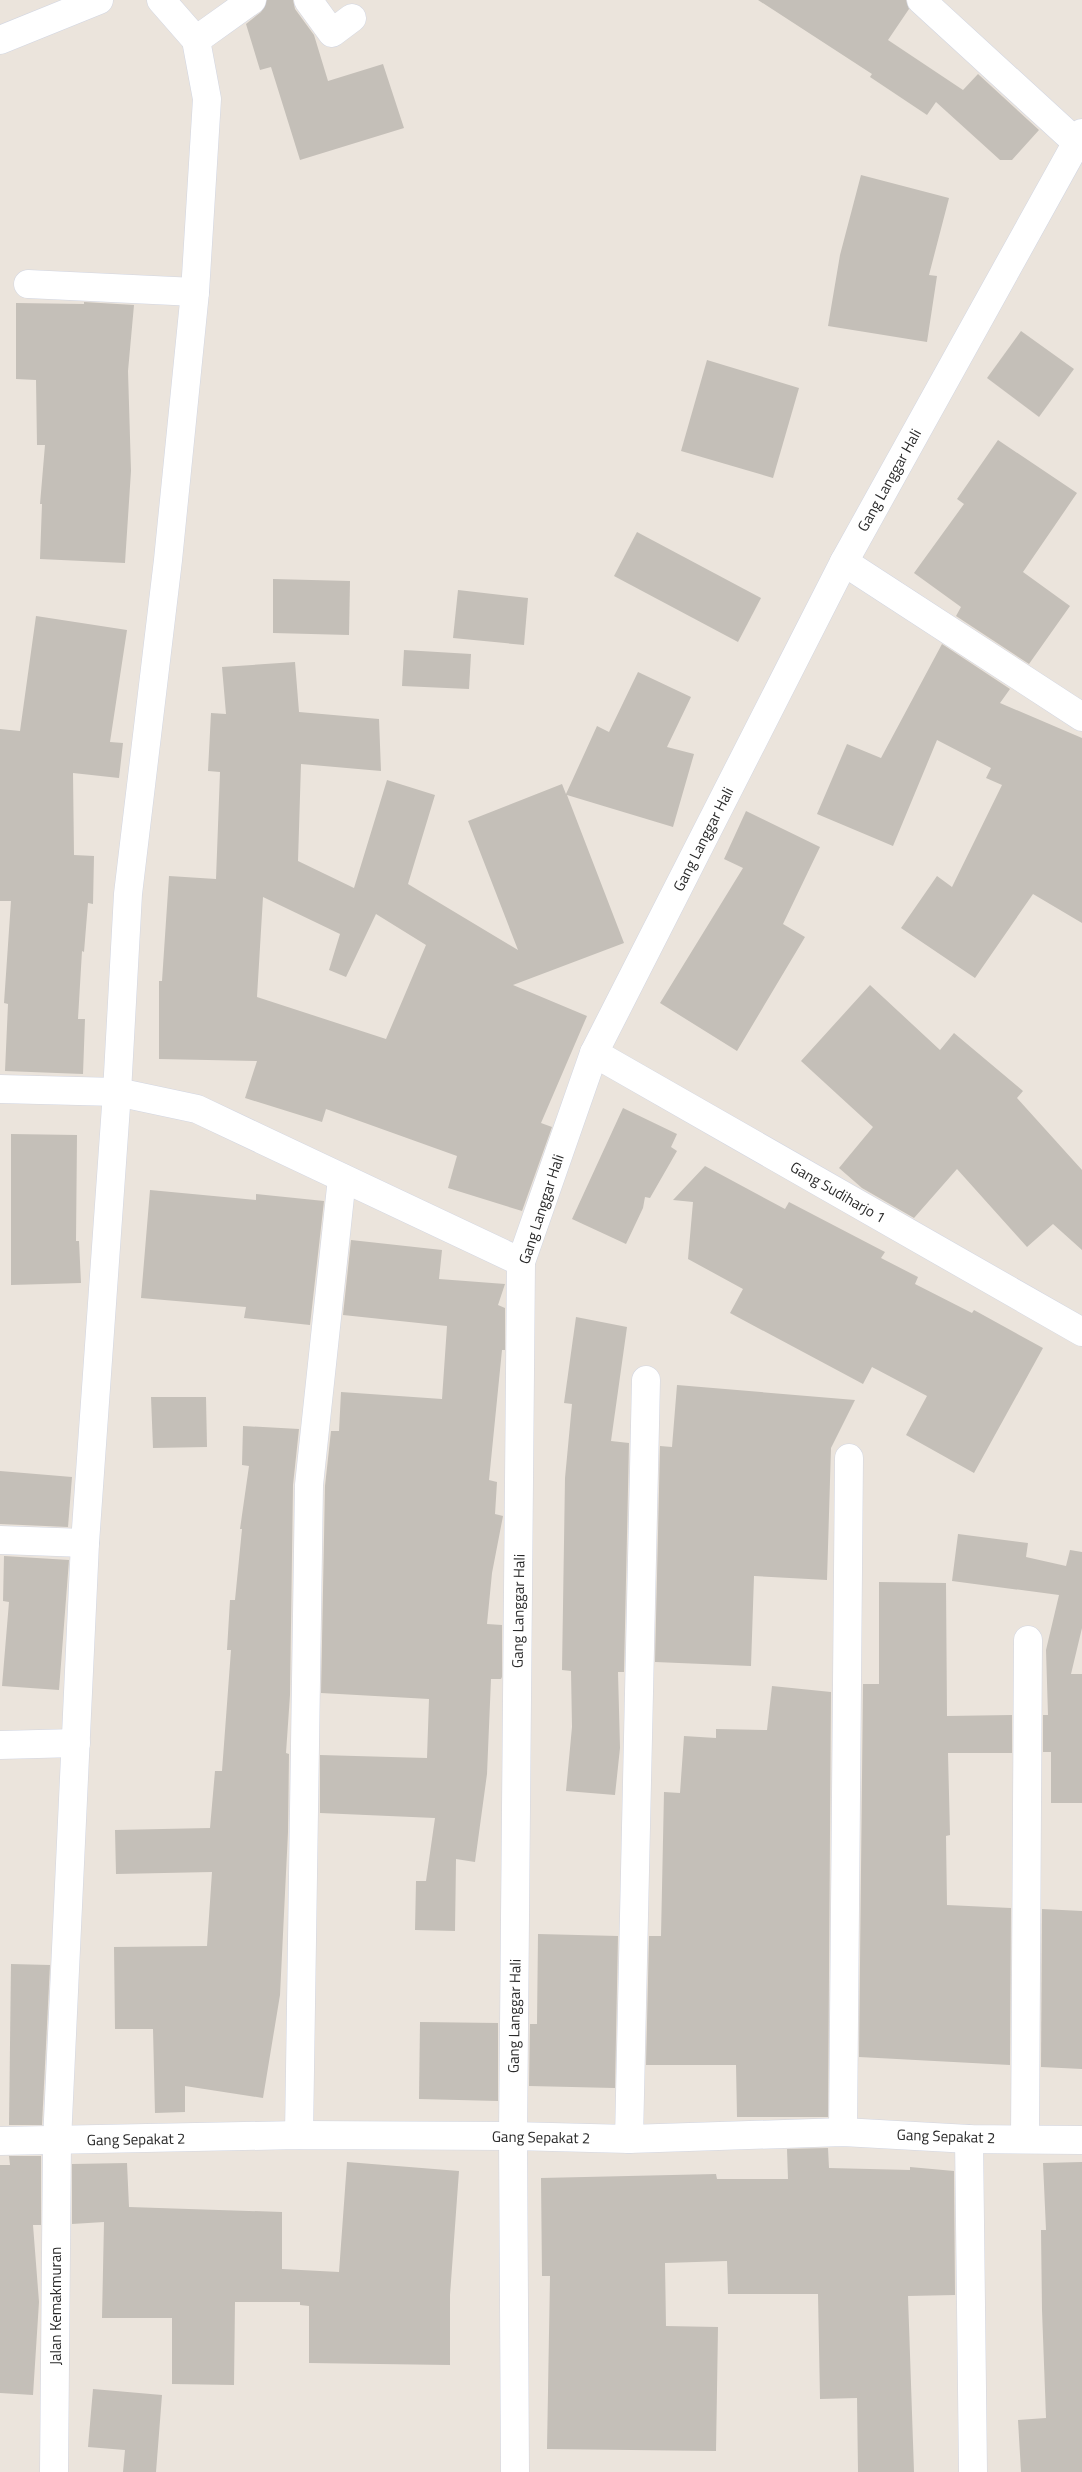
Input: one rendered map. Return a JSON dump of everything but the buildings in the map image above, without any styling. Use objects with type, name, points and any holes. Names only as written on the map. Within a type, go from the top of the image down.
[{"type":"street","points":[[0,40],[100,0]]},
{"type":"street","points":[[161,0],[196,40],[252,0]]},
{"type":"street","points":[[308,0],[332,33],[352,18]]},
{"type":"street","points":[[921,0],[1079,138]]},
{"type":"street","name":"Jalan Kemakmuran","points":[[54,2472],[57,2141],[85,1543],[117,1092],[128,894],[168,560],[195,292],[207,99],[196,40]]},
{"type":"street","name":"Gang Langgar Hali","points":[[514,2472],[513,2136],[521,1262],[594,1053],[844,562],[1079,138]]},
{"type":"street","points":[[28,284],[195,292]]},
{"type":"street","points":[[844,562],[1082,717]]},
{"type":"street","name":"Gang Sudiharjo 1","points":[[594,1053],[1082,1332]]},
{"type":"street","points":[[0,1090],[117,1092],[197,1110],[521,1262]]},
{"type":"street","points":[[299,2135],[309,1485],[342,1178]]},
{"type":"street","points":[[629,2139],[646,1380]]},
{"type":"street","points":[[844,2132],[849,1458]]},
{"type":"street","points":[[0,1540],[85,1543]]},
{"type":"street","points":[[1025,2138],[1028,1640]]},
{"type":"street","points":[[0,1745],[76,1743]]},
{"type":"street","name":"Gang Sepakat 2","points":[[0,2141],[299,2135],[513,2136],[629,2139],[844,2132],[970,2139],[1082,2140]]},
{"type":"street","points":[[970,2139],[973,2472]]}]
